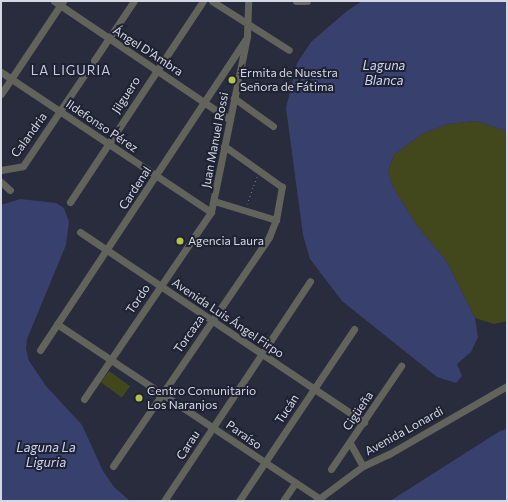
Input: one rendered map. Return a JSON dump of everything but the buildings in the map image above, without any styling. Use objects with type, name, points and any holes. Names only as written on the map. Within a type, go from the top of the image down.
[{"type":"street","name":"Calandria","points":[[1,170],[22,166],[134,1]]},
{"type":"street","name":"Jilguero","points":[[70,202],[203,1]]},
{"type":"street","points":[[212,1],[289,50]]},
{"type":"street","name":"Juan Manuel Rossi","points":[[211,212],[247,36],[249,24],[248,1]]},
{"type":"street","points":[[296,1],[307,1]]},
{"type":"street","name":"Ángel D'Ambra","points":[[59,2],[108,38],[157,69],[230,119]]},
{"type":"street","points":[[1,94],[59,2]]},
{"type":"street","name":"Cardenal","points":[[40,350],[205,103],[247,36]]},
{"type":"street","name":"Ildefonso Pérez","points":[[1,72],[211,212]]},
{"type":"street","points":[[234,98],[273,126]]},
{"type":"street","points":[[224,146],[260,172]]},
{"type":"street","name":"Torcaza","points":[[113,466],[269,236],[276,220],[282,188],[260,172]]},
{"type":"street","points":[[1,182],[10,190]]},
{"type":"street","points":[[214,201],[276,220]]},
{"type":"street","name":"Tordo","points":[[84,399],[211,212]]},
{"type":"street","name":"Avenida Luis Ángel Firpo","points":[[80,232],[161,285],[260,354],[364,422]]},
{"type":"street","name":"Carau","points":[[164,501],[260,354],[310,281]]},
{"type":"street","name":"Paraíso","points":[[57,324],[213,426],[317,499]]},
{"type":"street","name":"Tucán","points":[[239,501],[354,329]]},
{"type":"street","name":"Cigüeña","points":[[331,469],[401,366]]},
{"type":"street","name":"Avenida Lonardi","points":[[317,499],[363,466],[389,454],[507,386]]},
{"type":"street","points":[[350,442],[363,466]]},
{"type":"street","points":[[283,501],[295,483]]},
{"type":"path","points":[[245,211],[260,172]]},
{"type":"green space","points":[[476,121],[507,131],[507,321],[494,324],[475,318],[447,262],[416,224],[393,187],[388,171],[394,155],[422,134],[448,124]]},
{"type":"green space","points":[[109,371],[130,386],[122,398],[101,382]]},
{"type":"water","name":"Laguna Blanca","points":[[362,1],[507,1],[507,131],[476,121],[448,124],[422,134],[394,155],[388,171],[393,187],[416,224],[447,262],[475,318],[478,337],[471,352],[457,364],[462,376],[456,383],[437,377],[342,301],[310,259],[303,235],[286,108],[297,63],[311,42],[347,11]]},
{"type":"water","name":"Laguna La Liguria","points":[[20,199],[56,203],[64,208],[69,222],[66,245],[27,339],[26,349],[29,361],[46,386],[82,425],[103,471],[114,487],[130,501],[1,501],[1,205]]},
{"type":"water","points":[[507,429],[507,501],[390,501],[500,431]]},
{"type":"place","name":"Ermita de Nuestra Señora de Fátima","points":[[232,80]]},
{"type":"place","name":"Agencia Laura","points":[[180,241]]},
{"type":"place","name":"Centro Comunitario Los Naranjos","points":[[139,398]]},
{"type":"district","name":"LA LIGURIA","points":[[71,70]]}]
